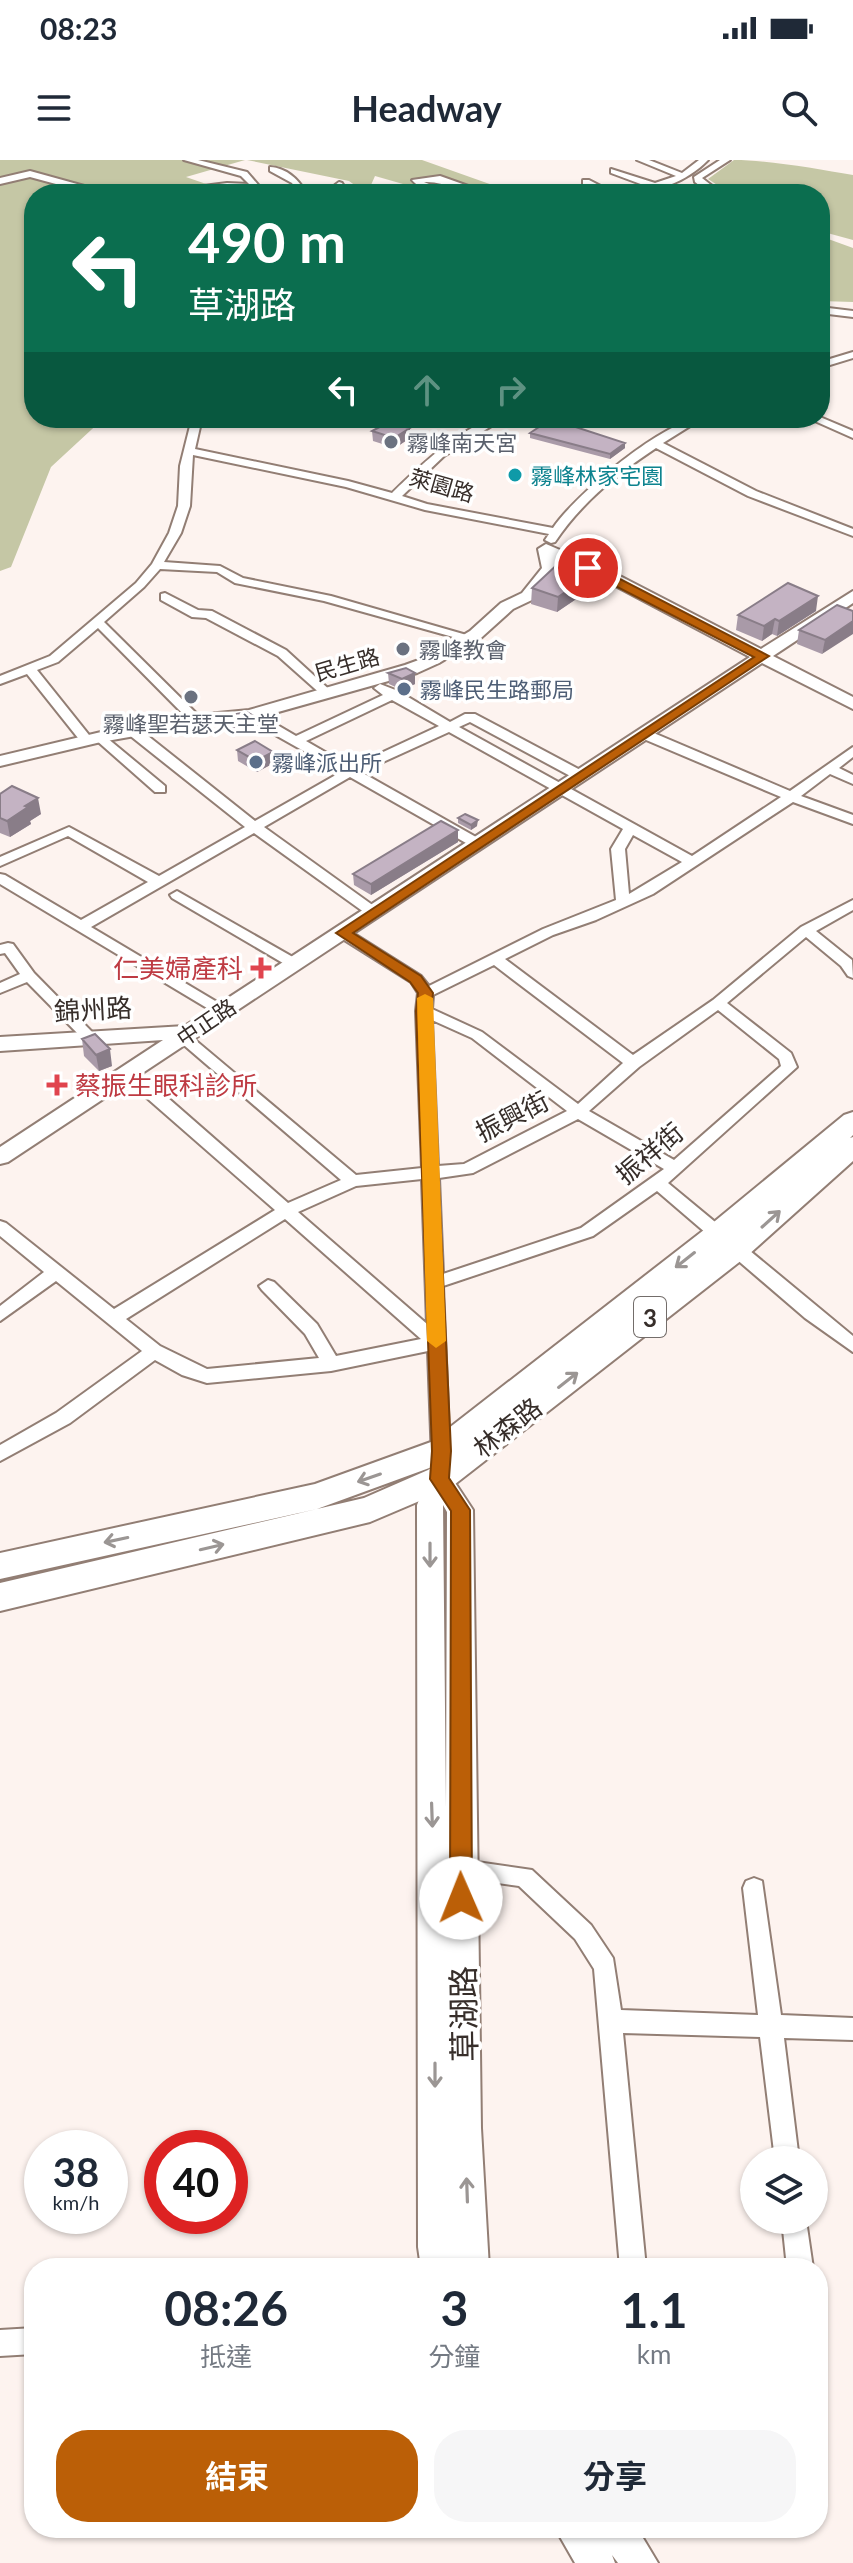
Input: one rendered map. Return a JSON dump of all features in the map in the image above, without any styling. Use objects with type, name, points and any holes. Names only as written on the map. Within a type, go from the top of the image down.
[{"type":"main road","name":"林森路","points":[[728,1241],[853,1121]]},
{"type":"main road","name":"林森路","points":[[0,1597],[370,1509],[441,1465],[853,1146]]},
{"type":"main road","name":"林森路","points":[[0,1566],[317,1496],[441,1465]]},
{"type":"street","points":[[193,161],[209,160]]},
{"type":"street","points":[[641,160],[683,176]]},
{"type":"street","points":[[660,184],[683,176],[702,160]]},
{"type":"street","points":[[706,184],[698,177],[726,160]]},
{"type":"street","points":[[193,161],[244,174],[253,184]]},
{"type":"street","points":[[273,169],[297,184]]},
{"type":"street","points":[[614,171],[649,184]]},
{"type":"street","points":[[0,181],[30,174],[66,184]]},
{"type":"street","points":[[426,184],[416,180],[440,179],[454,184]]},
{"type":"street","points":[[586,182],[590,184]]},
{"type":"street","points":[[830,311],[853,314]]},
{"type":"street","points":[[830,362],[853,355]]},
{"type":"street","points":[[830,425],[853,435]]},
{"type":"street","points":[[0,680],[54,659],[140,585],[157,565],[175,533],[184,506],[189,451],[195,428]]},
{"type":"street","name":"萊園路","points":[[483,428],[440,454],[394,497],[425,507],[555,532]]},
{"type":"street","name":"民生路","points":[[3,757],[197,720],[250,715],[433,660],[471,638],[507,606],[528,596],[550,568],[546,549],[555,532],[599,487],[664,435],[678,428]]},
{"type":"street","points":[[655,443],[706,472],[796,515],[853,533]]},
{"type":"street","points":[[189,451],[348,484],[394,497]]},
{"type":"street","points":[[546,549],[610,577],[853,704]]},
{"type":"street","points":[[157,565],[220,569],[224,574],[242,581],[290,590],[471,638]]},
{"type":"street","name":"中正路","points":[[0,1157],[853,596]]},
{"type":"street","points":[[165,597],[196,614],[208,614],[282,653],[327,693]]},
{"type":"street","points":[[95,622],[104,626],[197,720]]},
{"type":"street","points":[[30,670],[94,738],[160,789]]},
{"type":"street","points":[[380,688],[690,861]]},
{"type":"street","points":[[296,741],[394,694]]},
{"type":"street","points":[[250,715],[478,844]]},
{"type":"street","points":[[82,926],[350,772],[470,717],[579,775]]},
{"type":"street","points":[[133,731],[253,826],[373,912]]},
{"type":"street","points":[[644,734],[853,820]]},
{"type":"street","points":[[343,933],[416,979],[426,993],[548,932],[648,891],[791,797],[853,751]]},
{"type":"street","points":[[830,769],[853,780]]},
{"type":"street","points":[[623,903],[618,849],[631,827]]},
{"type":"street","points":[[0,862],[69,831],[157,881]]},
{"type":"street","points":[[0,878],[222,1011]]},
{"type":"street","points":[[177,895],[293,963]]},
{"type":"street","name":"振興街","points":[[113,1318],[287,1210],[353,1181],[467,1169],[578,1112],[633,1063],[718,1003],[806,930],[853,904]]},
{"type":"street","points":[[806,930],[847,963],[853,973]]},
{"type":"street","points":[[0,950],[8,947],[29,976],[89,1037]]},
{"type":"street","points":[[496,959],[633,1063]]},
{"type":"street","points":[[0,988],[29,976]]},
{"type":"street","name":"草湖路","points":[[426,993],[424,1011],[441,1465],[430,1505],[430,1783],[447,1867],[472,2258]]},
{"type":"street","name":"振祥街","points":[[434,1283],[587,1232],[658,1183],[789,1067],[786,1057],[718,1003]]},
{"type":"street","points":[[424,1011],[477,1035],[578,1112],[673,1167]]},
{"type":"street","points":[[186,1035],[353,1181]]},
{"type":"street","name":"錦州路","points":[[0,1044],[89,1037],[186,1035]]},
{"type":"street","points":[[130,1074],[437,1343]]},
{"type":"street","points":[[658,1183],[853,1345]]},
{"type":"street","points":[[0,1227],[154,1351],[188,1370],[207,1376],[331,1364],[437,1343]]},
{"type":"street","points":[[0,1315],[55,1273]]},
{"type":"street","points":[[268,1286],[311,1329],[331,1364]]},
{"type":"street","points":[[0,1454],[63,1418],[154,1351]]},
{"type":"street","points":[[447,1867],[524,1877],[583,1932],[605,1966],[632,2258]]},
{"type":"street","name":"草湖路","points":[[437,2258],[447,1867]]},
{"type":"street","points":[[754,1888],[785,2146]]},
{"type":"street","points":[[610,2021],[853,2029]]},
{"type":"street","points":[[796,2234],[799,2258]]},
{"type":"street","points":[[0,2343],[24,2342]]},
{"type":"street","points":[[580,2538],[597,2563]]},
{"type":"street","points":[[622,2538],[640,2563]]},
{"type":"green space","points":[[0,160],[245,160],[186,177],[206,184],[24,184],[24,428],[93,428],[51,467],[11,567],[0,571]]},
{"type":"green space","points":[[247,160],[422,160],[490,184],[403,184],[375,176],[371,184],[353,184]]},
{"type":"green space","points":[[734,160],[777,163],[853,175],[853,240],[830,234],[830,184],[716,184],[708,179]]},
{"type":"green space","points":[[830,240],[853,248],[853,302],[830,301]]},
{"type":"building","points":[[378,428],[410,428],[394,438],[372,431]]},
{"type":"building","points":[[538,428],[579,428],[625,443],[610,454],[530,433]]},
{"type":"building","points":[[561,561],[589,576],[558,597],[532,588]]},
{"type":"building","points":[[788,583],[818,596],[779,621],[775,619],[764,626],[738,615]]},
{"type":"building","points":[[837,605],[853,611],[853,621],[825,640],[799,630]]},
{"type":"building","points":[[406,668],[415,673],[402,679],[388,673]]},
{"type":"building","points":[[247,712],[252,715],[234,725],[220,717]]},
{"type":"building","points":[[255,741],[273,752],[256,761],[237,750]]},
{"type":"building","points":[[12,786],[38,798],[7,821],[0,818],[0,794]]},
{"type":"building","points":[[465,814],[478,820],[471,825],[458,818]]},
{"type":"building","points":[[441,821],[458,830],[371,884],[353,874]]},
{"type":"building","points":[[95,1034],[110,1049],[96,1055],[82,1039]]},
{"type":"slow traffic","points":[[425,998],[436,1341]]},
{"type":"place","name":"霧峰南天宮","points":[[391,442]]},
{"type":"place","name":"霧峰林家宅園","points":[[515,475]]},
{"type":"place","name":"霧峰教會","points":[[403,649]]},
{"type":"place","name":"霧峰民生路郵局","points":[[404,689]]},
{"type":"place","name":"霧峰聖若瑟天主堂","points":[[191,697]]},
{"type":"place","name":"霧峰派出所","points":[[256,762]]},
{"type":"place","name":"仁美婦產科","points":[[261,968]]},
{"type":"place","name":"蔡振生眼科診所","points":[[57,1085]]},
{"type":"route","points":[[461,1898],[460,1510],[439,1479],[442,1451],[424,1011],[426,993],[416,979],[343,933],[763,656],[588,568]]}]
